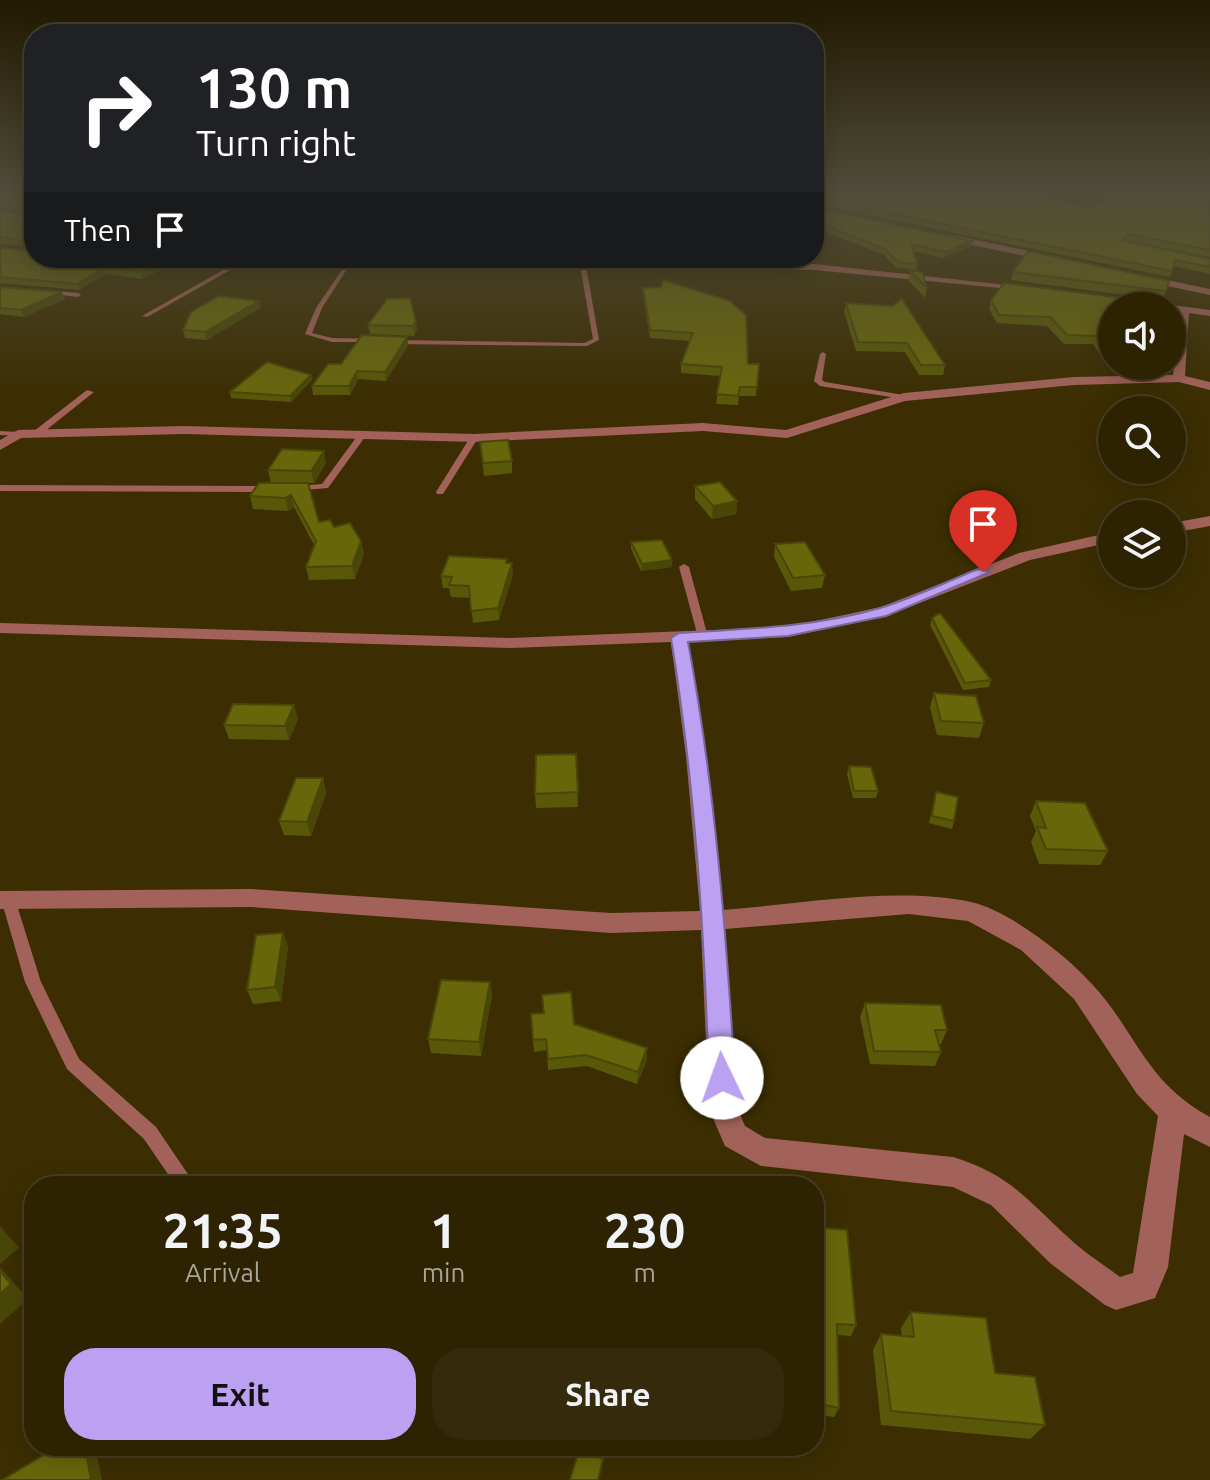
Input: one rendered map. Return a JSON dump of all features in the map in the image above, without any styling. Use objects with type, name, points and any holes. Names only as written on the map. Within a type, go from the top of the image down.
[{"type":"street","points":[[1047,258],[1061,261]]},
{"type":"street","points":[[824,268],[1043,290]]},
{"type":"street","points":[[1135,276],[1210,292]]},
{"type":"street","points":[[1186,309],[1210,313]]},
{"type":"street","points":[[0,446],[18,434],[184,430],[474,438],[703,427],[787,434],[904,397],[1109,380]]},
{"type":"street","points":[[1186,380],[1210,386]]},
{"type":"street","points":[[1186,525],[1210,521]]},
{"type":"street","points":[[0,628],[511,643],[788,632],[886,611],[1025,556],[1098,540]]},
{"type":"street","points":[[679,638],[699,752],[715,920],[723,1109],[735,1136],[761,1152],[953,1172],[982,1179],[1013,1199],[1061,1251],[1116,1294],[1144,1287],[1152,1267],[1173,1112]]},
{"type":"street","points":[[4,899],[251,898],[611,923],[715,920],[909,905],[972,912],[1030,943],[1083,991],[1147,1085],[1173,1112],[1210,1133]]},
{"type":"lane","points":[[145,316],[230,268]]},
{"type":"lane","points":[[345,268],[319,308],[308,334],[315,338],[585,345],[596,340],[583,268]]},
{"type":"lane","points":[[40,292],[78,295]]},
{"type":"lane","points":[[823,354],[818,381],[823,384],[904,397]]},
{"type":"lane","points":[[37,433],[90,392]]},
{"type":"lane","points":[[0,433],[18,434]]},
{"type":"lane","points":[[0,488],[318,489],[331,479],[361,437]]},
{"type":"lane","points":[[440,492],[474,438]]},
{"type":"lane","points":[[684,567],[703,637]]},
{"type":"lane","points":[[4,899],[33,982],[73,1064],[150,1133],[180,1176]]},
{"type":"building","points":[[0,258],[24,258],[24,268],[104,268],[77,284],[0,277]]},
{"type":"building","points":[[894,258],[916,258],[917,264],[898,262]]},
{"type":"building","points":[[1023,258],[1061,258],[1169,281],[1166,291],[1013,272]]},
{"type":"building","points":[[1109,258],[1210,259],[1210,267],[1175,260],[1172,271]]},
{"type":"building","points":[[104,268],[149,268],[140,272]]},
{"type":"building","points":[[910,271],[922,272],[927,288]]},
{"type":"building","points":[[663,280],[730,301],[746,315],[748,364],[759,364],[757,387],[740,387],[738,396],[717,394],[722,367],[681,364],[693,333],[650,330],[643,288],[661,287]]},
{"type":"building","points":[[1004,283],[1098,295],[1098,339],[1096,336],[1067,335],[1050,317],[999,315],[991,300]]},
{"type":"building","points":[[0,287],[62,292],[21,310],[0,308]]},
{"type":"building","points":[[219,296],[259,301],[205,332],[183,330],[191,312]]},
{"type":"building","points":[[410,298],[416,321],[413,326],[368,325],[387,299]]},
{"type":"building","points":[[902,299],[945,365],[921,365],[907,343],[858,342],[846,303],[892,306]]},
{"type":"building","points":[[362,335],[407,337],[385,372],[357,371],[349,386],[312,386],[328,364],[341,364]]},
{"type":"building","points":[[267,362],[311,375],[290,396],[230,392]]},
{"type":"building","points":[[508,440],[512,461],[483,463],[480,442]]},
{"type":"building","points":[[282,449],[324,451],[311,471],[268,470]]},
{"type":"building","points":[[720,482],[737,501],[713,506],[695,486]]},
{"type":"building","points":[[259,483],[308,483],[319,522],[330,520],[334,527],[350,523],[361,541],[352,566],[306,567],[316,541],[291,495],[285,498],[250,496]]},
{"type":"building","points":[[662,540],[672,560],[642,564],[631,542]]},
{"type":"building","points":[[805,542],[825,575],[793,578],[775,544]]},
{"type":"building","points":[[449,556],[507,559],[506,563],[512,563],[498,608],[471,611],[469,586],[449,585],[452,577],[441,576]]},
{"type":"building","points":[[940,613],[991,680],[965,683],[932,618]]},
{"type":"building","points":[[934,693],[976,696],[984,723],[941,721]]},
{"type":"building","points":[[233,704],[294,705],[285,726],[224,725]]},
{"type":"building","points":[[576,754],[578,792],[535,794],[536,755]]},
{"type":"building","points":[[849,766],[871,767],[878,791],[854,791]]},
{"type":"building","points":[[296,778],[323,778],[307,822],[279,821]]},
{"type":"building","points":[[936,792],[958,797],[954,821],[932,816]]},
{"type":"building","points":[[1036,801],[1085,803],[1108,851],[1046,849],[1037,827],[1046,828]]},
{"type":"building","points":[[283,933],[275,987],[247,990],[256,935]]},
{"type":"building","points":[[441,980],[490,982],[479,1042],[428,1039]]},
{"type":"building","points":[[571,992],[574,1024],[647,1048],[638,1072],[586,1055],[548,1059],[546,1039],[533,1040],[531,1014],[544,1013],[542,995]]},
{"type":"building","points":[[865,1003],[941,1005],[947,1030],[935,1030],[941,1052],[874,1051]]},
{"type":"building","points":[[824,1228],[847,1230],[856,1325],[837,1324],[839,1408],[824,1405]]},
{"type":"building","points":[[0,1271],[11,1284],[0,1294]]},
{"type":"building","points":[[911,1312],[986,1318],[995,1373],[1035,1377],[1045,1425],[891,1411],[881,1334],[914,1337]]},
{"type":"building","points":[[42,1456],[87,1456],[91,1480],[2,1480]]},
{"type":"building","points":[[577,1456],[603,1459],[598,1480],[570,1480]]},
{"type":"route","points":[[722,1078],[715,920],[699,752],[679,638],[788,632],[838,622],[886,611],[983,572]]}]
